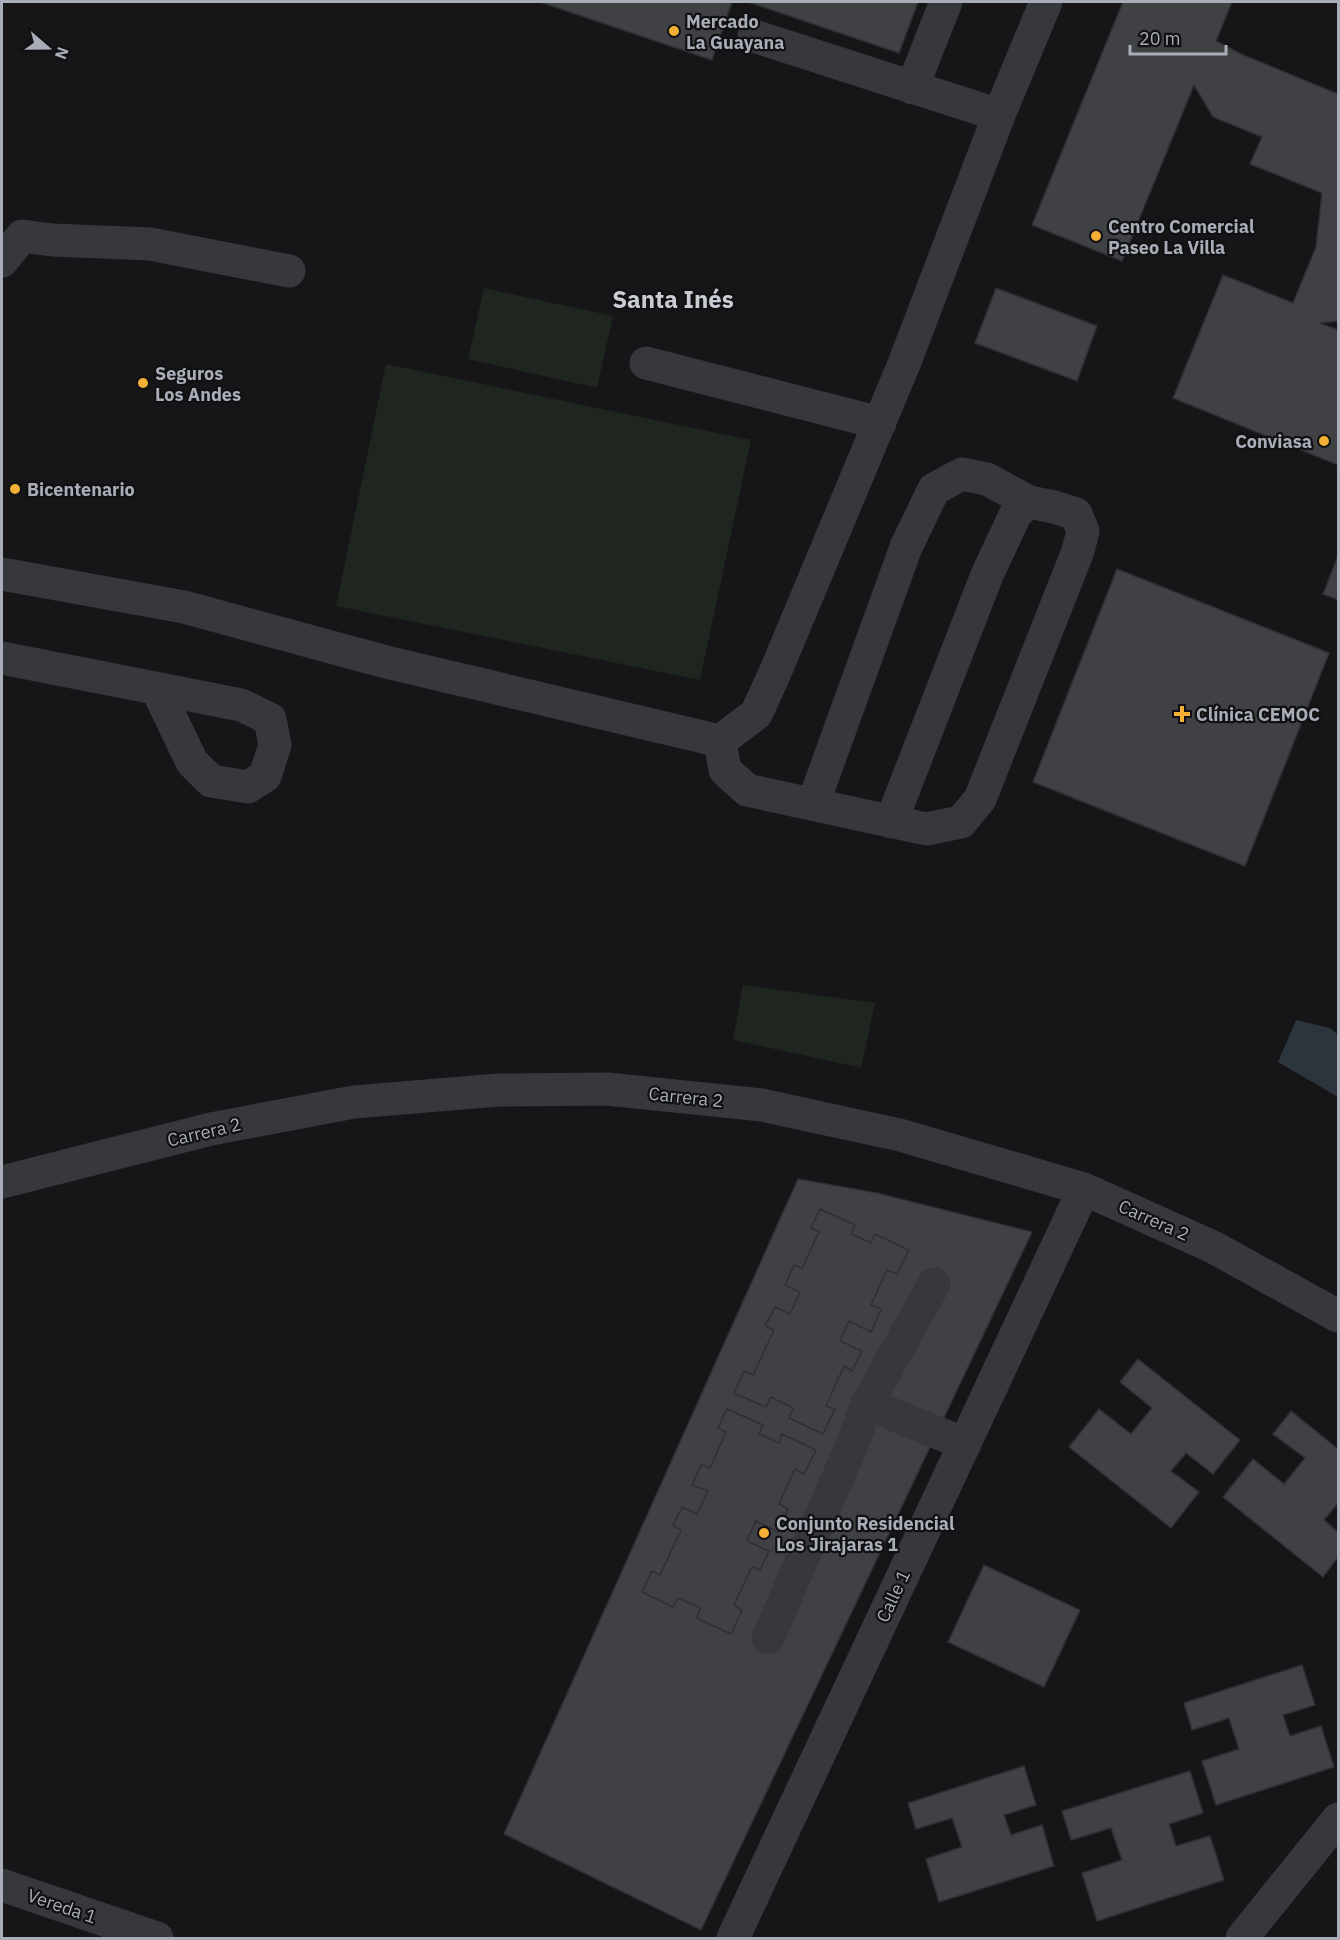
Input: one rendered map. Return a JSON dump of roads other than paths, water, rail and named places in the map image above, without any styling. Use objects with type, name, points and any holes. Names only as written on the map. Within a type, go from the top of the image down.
[{"type":"street","points":[[912,88],[946,2]]},
{"type":"street","points":[[720,741],[756,714],[880,423],[999,115],[1046,2]]},
{"type":"street","points":[[754,36],[999,115]]},
{"type":"street","points":[[2,261],[22,237],[150,244],[289,271]]},
{"type":"street","points":[[646,363],[880,423]]},
{"type":"street","points":[[720,741],[725,770],[747,790],[926,829],[961,822],[980,799],[1078,551],[1083,531],[1076,514],[1029,502],[987,479],[962,474],[934,489],[906,547],[813,804]]},
{"type":"street","points":[[891,822],[987,575],[1016,513],[1029,502]]},
{"type":"street","points":[[2,574],[184,607],[386,662],[720,741]]},
{"type":"street","points":[[2,658],[158,689]]},
{"type":"street","name":"Carrera 2","points":[[2,1182],[211,1129],[354,1102],[498,1090],[607,1089],[762,1105],[900,1135],[1084,1189],[1213,1247],[1338,1316]]},
{"type":"street","name":"Calle 1","points":[[736,1937],[1084,1189]]},
{"type":"street","points":[[768,1638],[867,1404],[934,1284]]},
{"type":"street","points":[[867,1404],[965,1444]]},
{"type":"street","points":[[1242,1938],[1338,1819]]},
{"type":"street","name":"Vereda 1","points":[[2,1886],[154,1938]]},
{"type":"place","name":"Mercado La Guayana","points":[[674,31]]},
{"type":"place","name":"Centro Comercial Paseo La Villa","points":[[1096,236]]},
{"type":"place","name":"Seguros Los Andes","points":[[143,383]]},
{"type":"place","name":"Conviasa","points":[[1324,441]]},
{"type":"place","name":"Bicentenario","points":[[15,489]]},
{"type":"place","name":"Clínica CEMOC","points":[[1182,714]]},
{"type":"place","name":"Conjunto Residencial Los Jirajaras 1","points":[[764,1533]]},
{"type":"district","name":"Santa Inés","points":[[673,299]]}]
